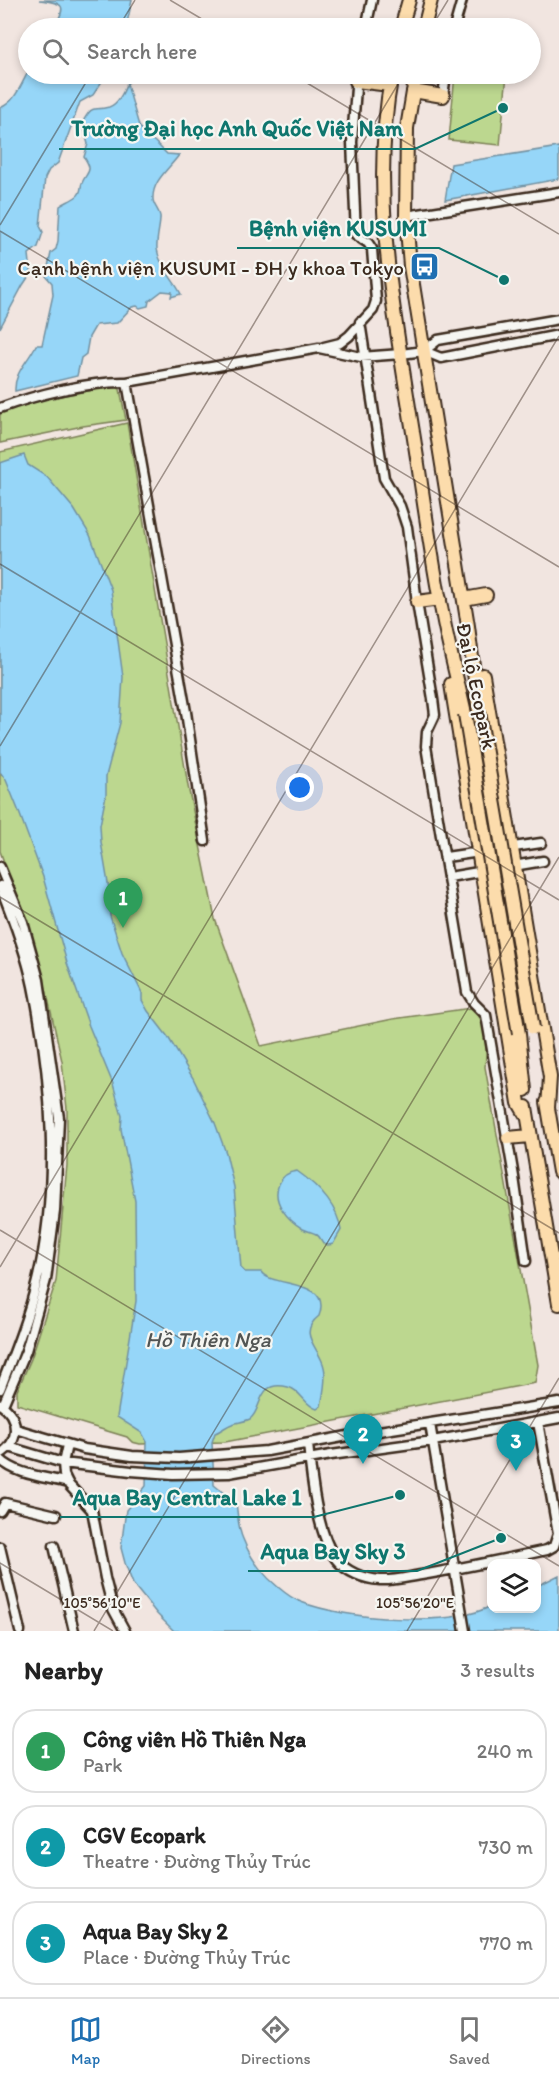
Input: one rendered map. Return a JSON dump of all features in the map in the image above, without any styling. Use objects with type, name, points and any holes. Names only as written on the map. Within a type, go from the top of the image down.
[{"type":"highway","points":[[404,18],[409,0]]},
{"type":"highway","points":[[426,18],[431,0]]},
{"type":"highway","name":"Đại lộ Ecopark","points":[[390,84],[383,156],[383,216],[389,277],[443,617],[465,714],[519,1034],[526,1115],[559,1304]]},
{"type":"highway","name":"Đại lộ Ecopark","points":[[414,84],[407,128],[406,216],[410,266],[464,599],[479,712],[533,1028],[548,1108],[556,1133],[559,1172]]},
{"type":"highway","points":[[413,91],[443,96]]},
{"type":"highway","points":[[464,599],[486,595]]},
{"type":"highway","points":[[417,602],[440,599]]},
{"type":"highway","points":[[443,617],[444,647],[519,1103],[526,1115]]},
{"type":"highway","points":[[468,626],[477,644],[550,1077],[548,1108]]},
{"type":"highway","points":[[508,1138],[530,1136]]},
{"type":"street","points":[[368,18],[372,0]]},
{"type":"street","points":[[457,18],[462,0]]},
{"type":"street","points":[[0,408],[57,392],[319,348],[340,343],[349,336],[373,309],[376,301],[372,249],[368,243],[356,235],[352,142],[356,84]]},
{"type":"street","points":[[443,96],[445,84]]},
{"type":"street","points":[[406,216],[559,192]]},
{"type":"street","points":[[424,351],[438,340],[559,320]]},
{"type":"street","points":[[360,322],[384,478],[400,506],[407,527],[435,715],[427,732],[426,746],[467,992],[486,1015],[508,1138],[526,1261]]},
{"type":"street","points":[[319,348],[366,357],[424,351],[441,358],[559,334]]},
{"type":"street","points":[[127,382],[186,712],[205,841]]},
{"type":"street","points":[[446,857],[541,843]]},
{"type":"street","points":[[449,877],[543,861]]},
{"type":"street","points":[[0,867],[23,922],[39,998],[59,1118],[46,1280],[0,1389]]},
{"type":"street","points":[[0,886],[39,998]]},
{"type":"street","points":[[0,1454],[9,1447],[14,1439],[16,1429],[9,1412],[1,1405],[26,1351],[32,1312]]},
{"type":"street","points":[[16,1429],[67,1445],[132,1456],[179,1458],[267,1451],[559,1403]]},
{"type":"street","points":[[9,1447],[63,1463],[173,1474],[229,1473],[433,1441],[559,1418]]},
{"type":"street","points":[[308,1444],[321,1527],[327,1545],[337,1560],[353,1573],[383,1581],[455,1569],[547,1550],[554,1546],[558,1534],[538,1422]]},
{"type":"street","points":[[430,1424],[465,1631]]},
{"type":"street","points":[[67,1445],[63,1463],[68,1483],[92,1510],[113,1609],[124,1631]]},
{"type":"street","points":[[0,1459],[6,1465],[16,1469],[68,1483]]},
{"type":"street","points":[[0,1510],[5,1503],[56,1515]]},
{"type":"street","points":[[54,1546],[74,1631]]},
{"type":"street","points":[[0,1547],[20,1631]]},
{"type":"green space","points":[[454,84],[506,84],[500,145],[449,140]]},
{"type":"green space","points":[[115,386],[120,389],[126,420],[83,426],[0,443],[0,412],[49,398]]},
{"type":"green space","points":[[127,423],[188,786],[215,919],[261,1046],[393,1019],[471,1008],[477,1013],[486,1034],[485,1067],[538,1365],[535,1383],[225,1442],[140,1444],[132,1442],[127,1437],[17,1404],[17,1391],[31,1359],[56,1281],[67,1165],[67,1109],[62,1061],[45,985],[31,937],[0,851],[0,452]]},
{"type":"water","points":[[39,0],[132,0],[128,18],[59,18],[62,10],[59,4]]},
{"type":"water","points":[[22,84],[100,84],[93,95],[80,102],[58,163],[49,170],[45,178],[40,226],[43,232],[38,247],[29,254],[31,273],[0,328],[0,108],[10,102]]},
{"type":"water","points":[[127,84],[139,126],[146,135],[167,154],[179,155],[155,186],[153,199],[160,216],[157,245],[159,256],[181,294],[171,297],[172,292],[162,291],[149,301],[148,306],[132,307],[117,323],[96,325],[89,337],[86,354],[81,358],[77,376],[15,391],[15,384],[22,367],[36,345],[42,345],[53,295],[52,283],[46,276],[51,253],[56,249],[58,241],[60,206],[79,194],[89,171],[84,157],[88,144],[82,123],[91,110],[113,105]]},
{"type":"water","points":[[559,147],[559,179],[445,200],[451,164]]},
{"type":"water","name":"Hồ Thiên Nga","points":[[24,455],[28,465],[47,477],[74,509],[90,535],[111,590],[123,677],[120,723],[106,776],[106,795],[100,825],[110,895],[110,916],[122,953],[142,993],[142,1000],[193,1078],[215,1123],[226,1153],[234,1187],[241,1268],[245,1272],[261,1272],[267,1277],[310,1290],[317,1295],[321,1304],[319,1316],[312,1323],[309,1335],[325,1371],[321,1406],[317,1409],[313,1407],[296,1391],[288,1387],[270,1387],[265,1391],[250,1419],[230,1425],[215,1433],[212,1442],[214,1485],[236,1503],[241,1535],[258,1565],[272,1582],[298,1601],[343,1613],[397,1619],[450,1617],[473,1613],[487,1608],[487,1613],[541,1613],[541,1584],[559,1575],[559,1631],[174,1631],[133,1584],[121,1548],[126,1510],[146,1486],[147,1442],[142,1433],[117,1417],[136,1301],[135,1201],[121,1129],[122,1116],[113,1084],[89,1026],[67,963],[43,877],[6,780],[0,772],[0,463]]},
{"type":"water","points":[[297,1171],[319,1189],[335,1212],[341,1230],[333,1244],[324,1244],[316,1234],[297,1225],[279,1204],[277,1191],[280,1181],[291,1172]]},
{"type":"place","name":"Trường Đại học Anh Quốc Việt Nam","points":[[503,108]]},
{"type":"place","name":"Cạnh bệnh viện KUSUMI - ĐH y khoa Tokyo","points":[[425,267]]},
{"type":"place","name":"Bệnh viện KUSUMI","points":[[504,280]]},
{"type":"place","name":"Công viên Hồ Thiên Nga","points":[[123,928]]},
{"type":"place","name":"CGV Ecopark","points":[[363,1464]]},
{"type":"place","name":"Aqua Bay Sky 2","points":[[516,1471]]},
{"type":"place","name":"Aqua Bay Central Lake 1","points":[[400,1495]]},
{"type":"place","name":"Aqua Bay Sky 3","points":[[501,1538]]}]
